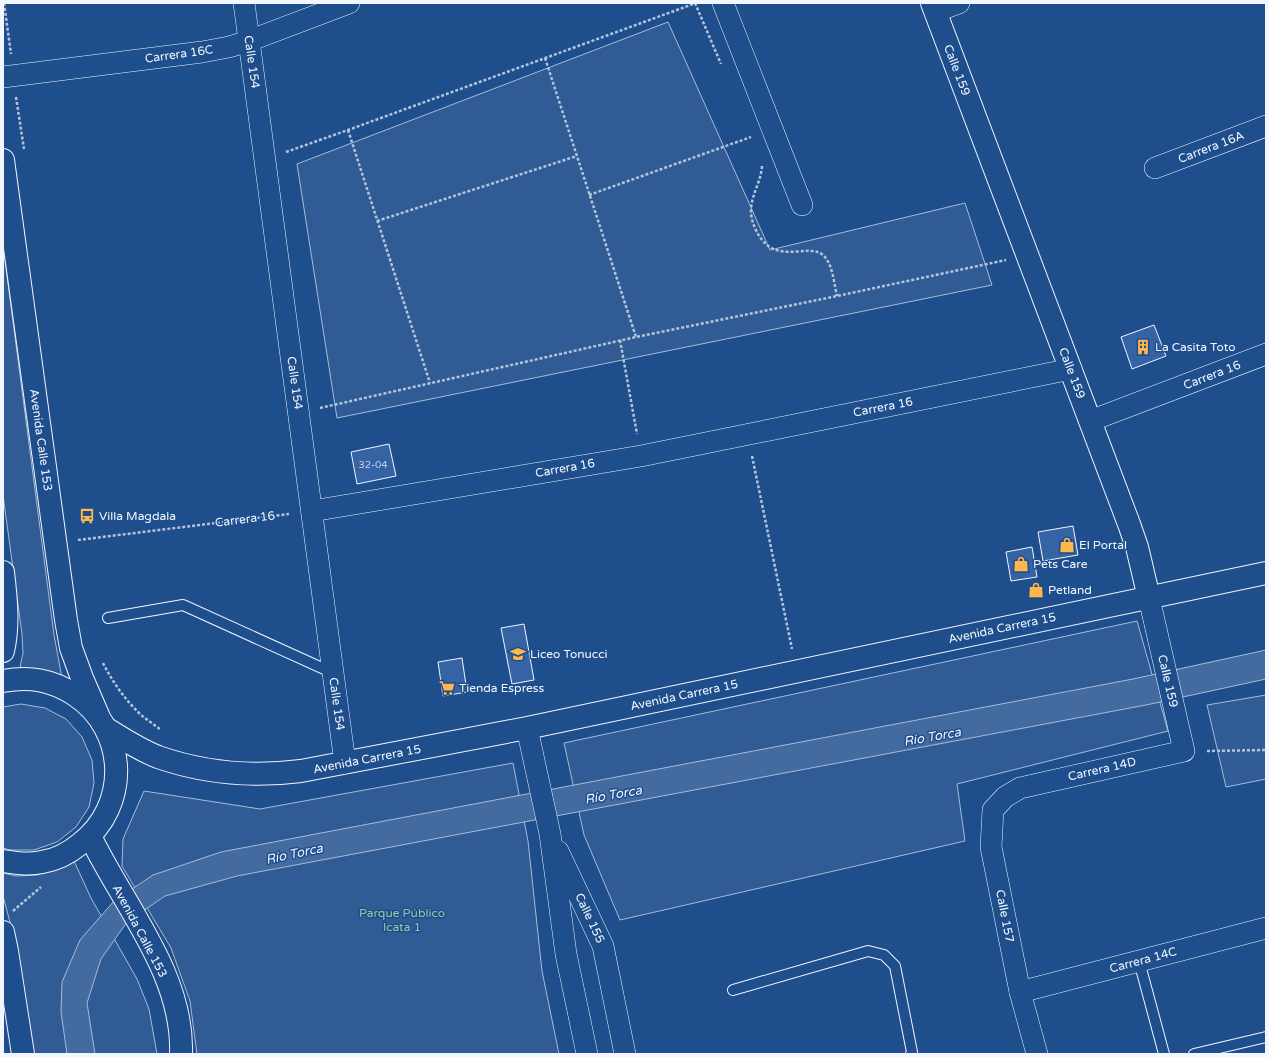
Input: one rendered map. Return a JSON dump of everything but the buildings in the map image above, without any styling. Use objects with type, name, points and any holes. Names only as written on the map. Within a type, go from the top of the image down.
[{"type":"street","name":"Calle 154","points":[[244,3],[345,763]]},
{"type":"street","name":"Carrera 16C","points":[[8,76],[202,52],[230,47],[348,3]]},
{"type":"street","points":[[723,3],[802,205]]},
{"type":"street","points":[[933,8],[959,3]]},
{"type":"street","name":"Calle 159","points":[[933,8],[1071,369],[1137,547],[1184,751]]},
{"type":"street","name":"Carrera 16A","points":[[1155,168],[1266,126]]},
{"type":"street","name":"Avenida Calle 153","points":[[3,160],[71,648],[82,678],[114,748],[117,767],[115,791],[106,816],[90,836],[67,854],[42,862],[21,864],[3,861]]},
{"type":"street","name":"Carrera 16","points":[[1090,421],[1266,354]]},
{"type":"street","name":"Carrera 16","points":[[312,511],[642,456],[1071,369]]},
{"type":"street","points":[[3,572],[7,615],[6,638],[3,651]]},
{"type":"street","name":"Avenida Carrera 15","points":[[102,722],[131,744],[158,757],[186,765],[227,772],[276,774],[345,763],[1151,608],[1266,573]]},
{"type":"street","points":[[3,681],[19,678],[44,680],[64,687],[82,699],[102,722]]},
{"type":"street","name":"Calle 155","points":[[527,728],[550,834],[566,954],[587,1054]]},
{"type":"street","name":"Carrera 14D","points":[[1020,788],[1184,751]]},
{"type":"street","name":"Calle 157","points":[[1020,788],[1005,797],[993,810],[991,846],[1020,992],[1037,1054]]},
{"type":"street","name":"Calle 155","points":[[550,834],[603,946],[625,1054]]},
{"type":"street","name":"Avenida Calle 153","points":[[90,836],[100,858],[143,931],[157,959],[172,995],[180,1030],[181,1054]]},
{"type":"street","name":"Carrera 14C","points":[[1020,992],[1266,928]]},
{"type":"street","points":[[3,932],[23,1054]]},
{"type":"lane","points":[[108,618],[183,605],[333,673]]},
{"type":"lane","points":[[733,990],[868,951],[884,955],[895,966],[912,1054]]},
{"type":"lane","points":[[1139,961],[1164,1054]]},
{"type":"lane","points":[[1194,1054],[1266,1037]]},
{"type":"path","points":[[4,3],[8,76],[24,149]]},
{"type":"path","points":[[265,159],[696,3],[722,66]]},
{"type":"path","points":[[545,58],[636,337]]},
{"type":"path","points":[[348,130],[430,384]]},
{"type":"path","points":[[590,195],[752,136],[754,141]]},
{"type":"path","points":[[377,221],[577,156]]},
{"type":"path","points":[[761,159],[761,176],[752,198],[751,210],[755,227],[763,242],[786,253],[813,250],[821,253],[825,256],[829,264],[837,296]]},
{"type":"path","points":[[298,413],[620,340],[837,296],[1027,255]]},
{"type":"path","points":[[620,340],[642,456]]},
{"type":"path","points":[[747,434],[793,653]]},
{"type":"path","name":"Carrera 16","points":[[76,532],[77,540],[312,511]]},
{"type":"path","points":[[102,662],[108,674],[127,700],[139,713],[161,730]]},
{"type":"path","points":[[1184,751],[1266,750]]},
{"type":"path","points":[[13,911],[43,885]]},
{"type":"shaded area","points":[[668,22],[770,250],[965,203],[992,285],[337,418],[297,164]]},
{"type":"shaded area","points":[[3,245],[54,635],[62,678],[20,667],[23,653],[22,634],[3,495]]},
{"type":"shaded area","points":[[1137,621],[1168,731],[957,784],[965,841],[620,920],[584,835],[564,743]]},
{"type":"shaded area","points":[[1266,695],[1266,779],[1226,787],[1207,705]]},
{"type":"shaded area","points":[[21,704],[45,708],[66,719],[82,737],[92,760],[94,783],[89,807],[76,827],[57,842],[34,850],[10,850],[3,848],[3,707]]},
{"type":"shaded area","name":"Parque Público Icata 1","points":[[513,763],[528,841],[542,971],[559,1054],[197,1054],[190,1001],[171,948],[122,866],[123,839],[144,791],[260,809]]},
{"type":"shaded area","points":[[74,861],[91,898],[137,979],[149,1009],[157,1054],[31,1054],[11,926],[3,896],[3,873],[16,876],[37,875]]},
{"type":"water","name":"Río Torca","points":[[1266,650],[1266,679],[1146,705],[237,876],[165,896],[127,922],[101,959],[87,1003],[95,1054],[67,1054],[61,1012],[62,982],[80,940],[114,901],[153,875],[221,852],[1133,679]]},
{"type":"place","name":"La Casita Toto","points":[[1143,347]]},
{"type":"place","name":"Villa Magdala","points":[[87,516]]},
{"type":"place","name":"El Portal","points":[[1067,545]]},
{"type":"place","name":"Pets Care","points":[[1021,564]]},
{"type":"place","name":"Petland","points":[[1036,590]]},
{"type":"place","name":"Liceo Tonucci","points":[[518,654]]},
{"type":"place","name":"Tienda Espress","points":[[447,688]]}]
